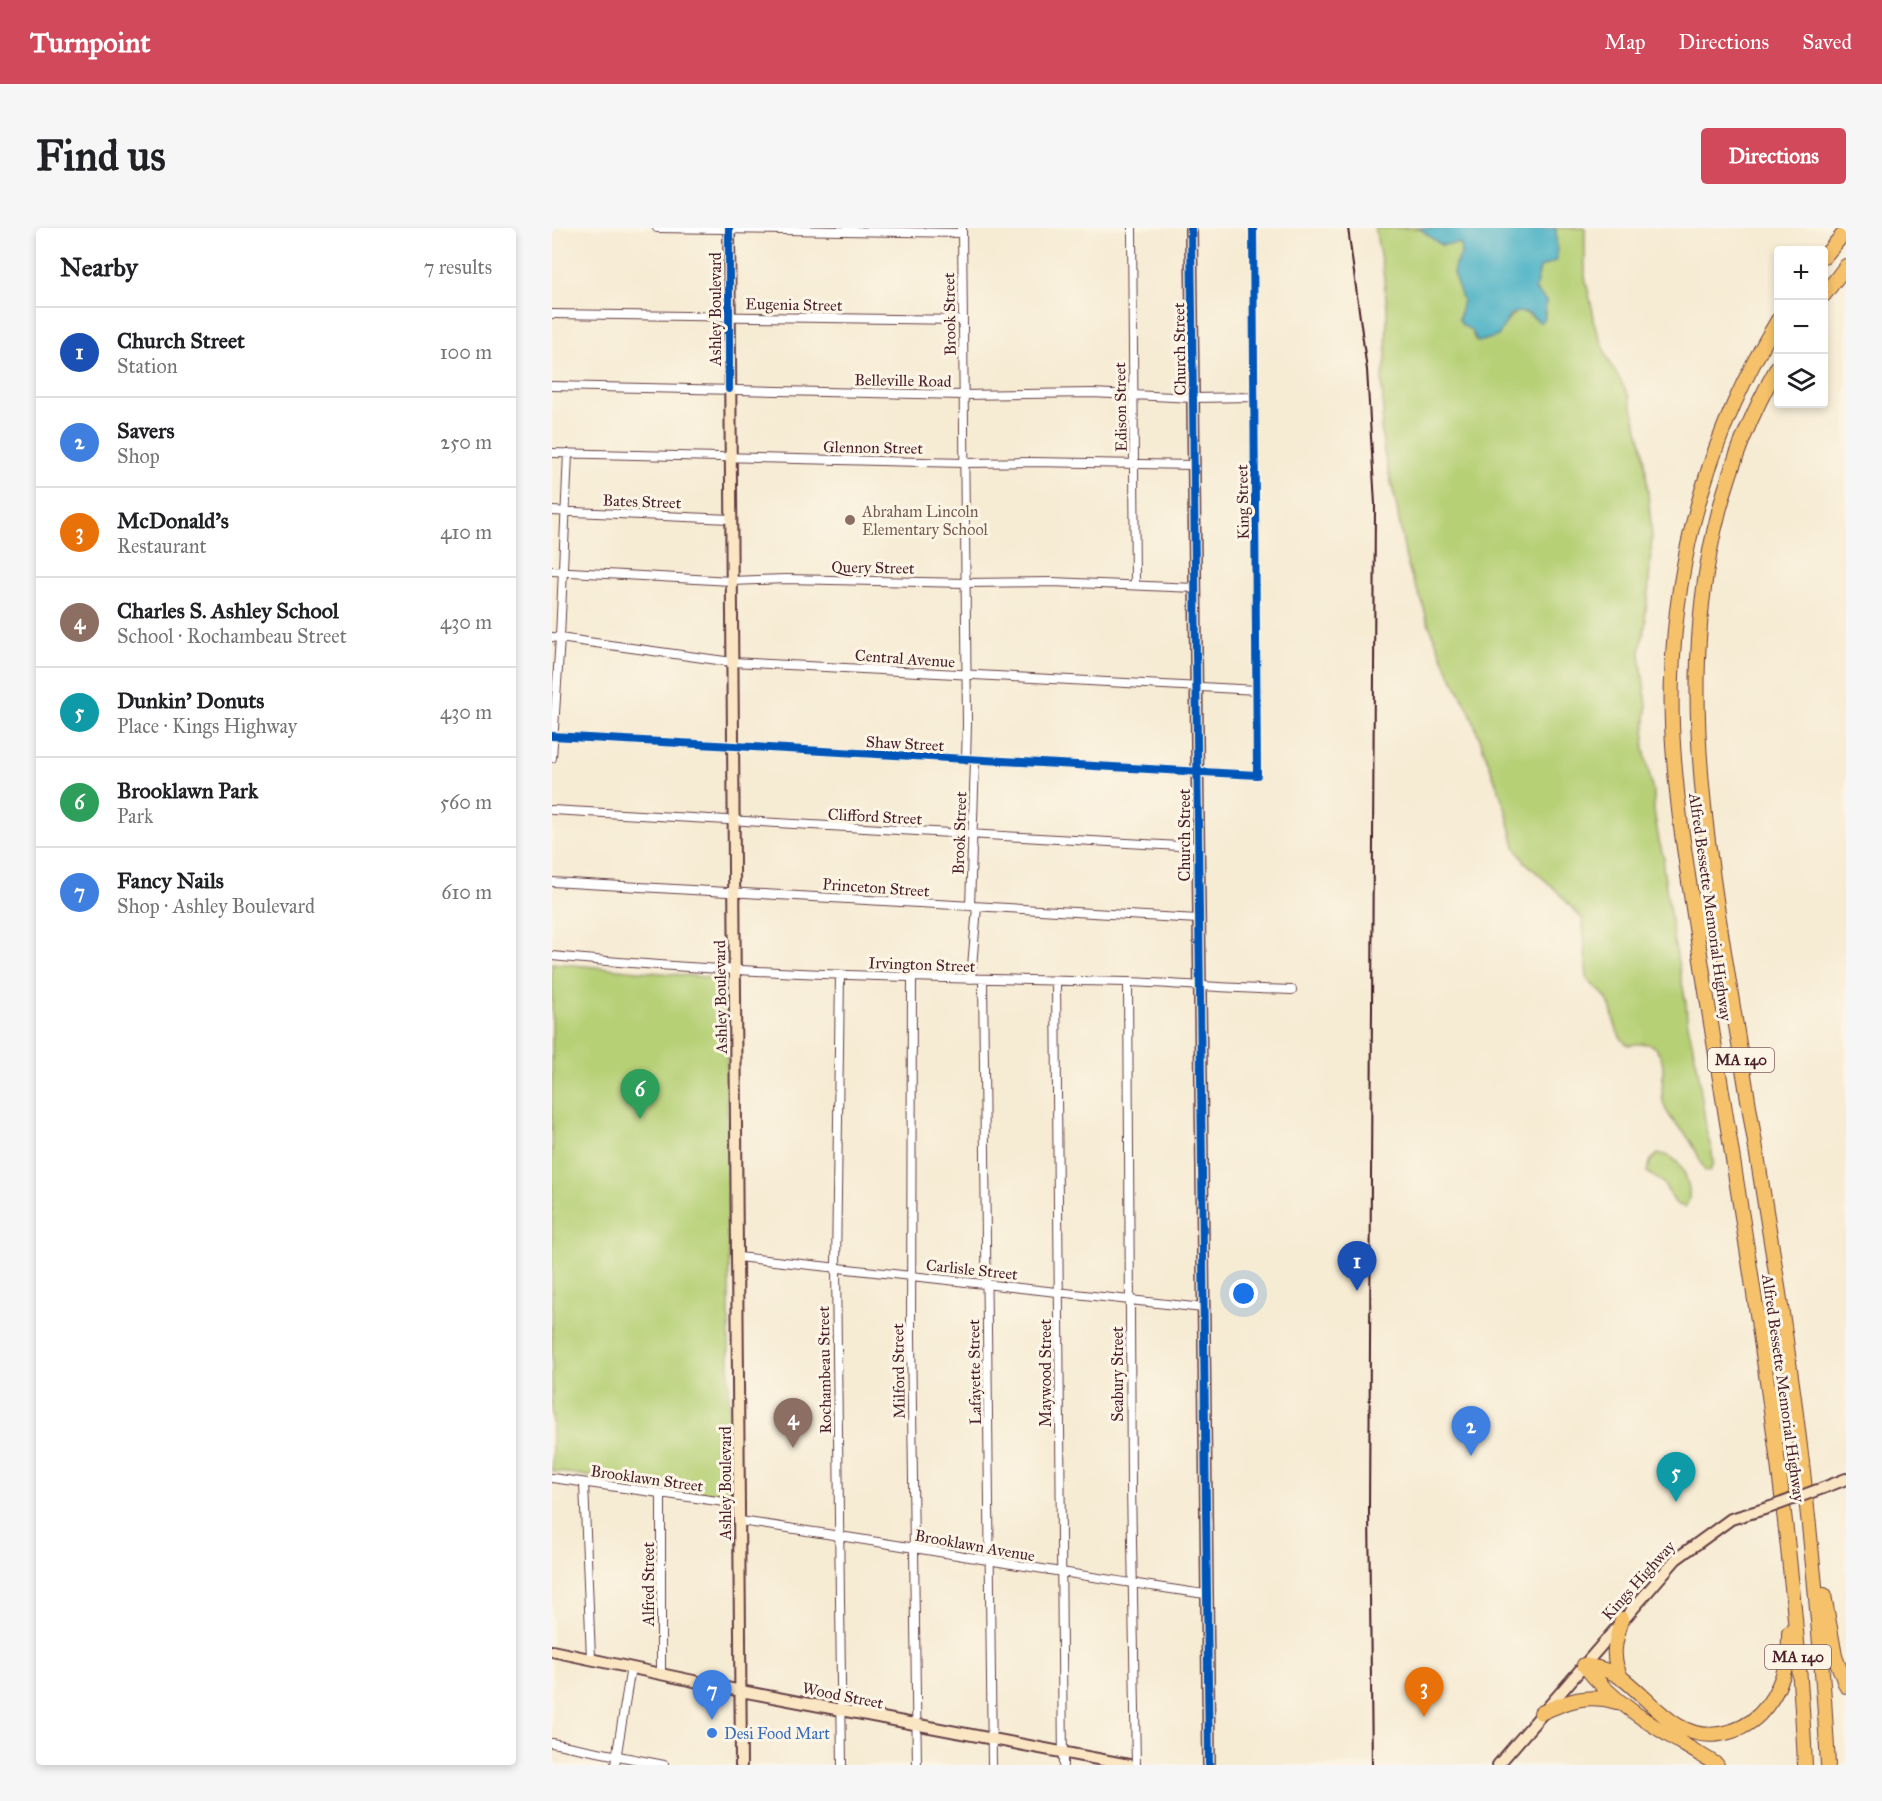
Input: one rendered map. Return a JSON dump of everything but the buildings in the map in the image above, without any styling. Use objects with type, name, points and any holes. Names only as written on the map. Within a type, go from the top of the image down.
[{"type":"highway","points":[[1828,252],[1846,231]]},
{"type":"highway","points":[[1828,290],[1846,266]]},
{"type":"highway","name":"Alfred Bessette Memorial Highway","points":[[1774,329],[1729,413],[1701,492],[1681,580],[1674,639],[1672,699],[1681,827],[1763,1347],[1788,1550],[1799,1665],[1805,1765]]},
{"type":"highway","name":"Alfred Bessette Memorial Highway","points":[[1774,376],[1746,435],[1715,531],[1700,613],[1696,697],[1701,781],[1711,875],[1778,1284],[1810,1526],[1828,1765]]},
{"type":"highway","points":[[1810,1526],[1835,1656],[1846,1686]]},
{"type":"highway","points":[[1584,1665],[1608,1671],[1622,1679],[1665,1717],[1692,1733],[1725,1734],[1737,1730],[1758,1716],[1777,1690],[1787,1658],[1789,1637],[1788,1550]]},
{"type":"highway","points":[[1622,1619],[1615,1640],[1614,1655],[1615,1664],[1622,1679]]},
{"type":"highway","points":[[1584,1665],[1601,1687],[1623,1705],[1717,1765]]},
{"type":"highway","points":[[1541,1713],[1579,1698],[1599,1698],[1623,1705]]},
{"type":"main road","name":"Church Street","points":[[1191,228],[1205,1594],[1209,1765]]},
{"type":"main road","name":"Ashley Boulevard","points":[[729,229],[741,1765]]},
{"type":"main road","name":"Kings Highway","points":[[1498,1765],[1663,1572],[1688,1548],[1731,1519],[1771,1507],[1846,1479]]},
{"type":"main road","name":"Wood Street","points":[[552,1651],[741,1691],[1129,1765]]},
{"type":"street","points":[[657,228],[962,231]]},
{"type":"street","name":"Edison Street","points":[[1131,228],[1135,585]]},
{"type":"street","name":"King Street","points":[[1252,228],[1257,775]]},
{"type":"street","name":"Brook Street","points":[[962,231],[965,675],[973,834],[971,979]]},
{"type":"street","name":"Eugenia Street","points":[[552,314],[963,320]]},
{"type":"street","name":"Belleville Road","points":[[552,386],[963,394],[1092,393],[1193,398],[1254,397]]},
{"type":"street","name":"Glennon Street","points":[[552,453],[964,463],[1193,465]]},
{"type":"street","points":[[552,758],[556,638],[563,572],[568,453]]},
{"type":"street","name":"Bates Street","points":[[552,511],[730,519]]},
{"type":"street","name":"Query Street","points":[[552,571],[731,581],[786,579],[966,583],[1052,582],[1195,588]]},
{"type":"street","name":"Central Avenue","points":[[556,638],[732,662],[1257,690]]},
{"type":"street","name":"Shaw Street","points":[[553,736],[1257,775]]},
{"type":"street","name":"Clifford Street","points":[[552,810],[1197,847]]},
{"type":"street","name":"Princeton Street","points":[[552,882],[1198,919]]},
{"type":"street","name":"Irvington Street","points":[[552,956],[734,971],[983,980],[1199,984],[1292,990]]},
{"type":"street","name":"Rochambeau Street","points":[[840,975],[836,1268],[842,1765]]},
{"type":"street","name":"Milford Street","points":[[912,976],[911,1276],[917,1765]]},
{"type":"street","name":"Lafayette Street","points":[[983,980],[992,1765]]},
{"type":"street","name":"Maywood Street","points":[[1056,981],[1063,1765]]},
{"type":"street","name":"Seabury Street","points":[[1128,982],[1136,1765]]},
{"type":"street","name":"Carlisle Street","points":[[738,1257],[1203,1308]]},
{"type":"street","name":"Brooklawn Street","points":[[552,1478],[739,1504]]},
{"type":"street","points":[[584,1483],[591,1658]]},
{"type":"street","name":"Alfred Street","points":[[661,1494],[661,1673]]},
{"type":"street","name":"Brooklawn Avenue","points":[[740,1521],[839,1535],[1062,1574],[1205,1594]]},
{"type":"street","points":[[615,1765],[632,1667]]},
{"type":"street","points":[[552,1743],[664,1765]]},
{"type":"green space","points":[[1375,228],[1419,228],[1441,245],[1460,243],[1461,255],[1455,265],[1463,301],[1459,319],[1462,325],[1471,330],[1475,340],[1494,334],[1518,312],[1540,322],[1545,318],[1546,301],[1535,290],[1540,268],[1555,244],[1556,228],[1585,228],[1585,277],[1593,320],[1609,361],[1629,396],[1644,451],[1652,536],[1646,621],[1640,653],[1647,706],[1644,749],[1664,859],[1663,866],[1687,1020],[1712,1151],[1713,1164],[1709,1172],[1705,1171],[1691,1142],[1666,1111],[1662,1098],[1663,1064],[1658,1051],[1648,1044],[1628,1045],[1623,1041],[1608,1001],[1587,979],[1583,920],[1556,890],[1525,862],[1515,847],[1506,810],[1469,710],[1448,670],[1412,578],[1406,559],[1381,428],[1387,308]]},
{"type":"green space","points":[[552,963],[726,979],[729,1496],[552,1471]]},
{"type":"green space","points":[[1658,1154],[1672,1158],[1681,1167],[1689,1188],[1685,1207],[1676,1204],[1663,1183],[1647,1172],[1651,1160]]},
{"type":"water","points":[[1419,228],[1556,228],[1557,260],[1540,268],[1535,290],[1546,301],[1544,320],[1540,322],[1528,313],[1516,312],[1510,315],[1498,336],[1478,342],[1471,330],[1462,325],[1459,319],[1463,301],[1453,273],[1461,255],[1461,245],[1458,243],[1441,245]]},
{"type":"railway","points":[[1348,228],[1367,370],[1375,504],[1369,1511],[1372,1765]]},
{"type":"cycle path","points":[[729,228],[729,389]]},
{"type":"cycle path","points":[[1191,228],[1209,1765]]},
{"type":"cycle path","points":[[552,736],[1257,775],[1253,228]]},
{"type":"place","name":"Abraham Lincoln Elementary School","points":[[850,520]]},
{"type":"place","name":"Brooklawn Park","points":[[640,1119]]},
{"type":"place","name":"Church Street","points":[[1357,1291]]},
{"type":"place","name":"Charles S. Ashley School","points":[[793,1448]]},
{"type":"place","name":"Savers","points":[[1471,1456]]},
{"type":"place","name":"Dunkin' Donuts","points":[[1676,1502]]},
{"type":"place","name":"McDonald's","points":[[1424,1717]]},
{"type":"place","name":"Fancy Nails","points":[[712,1720]]},
{"type":"place","name":"Desi Food Mart","points":[[712,1733]]}]
